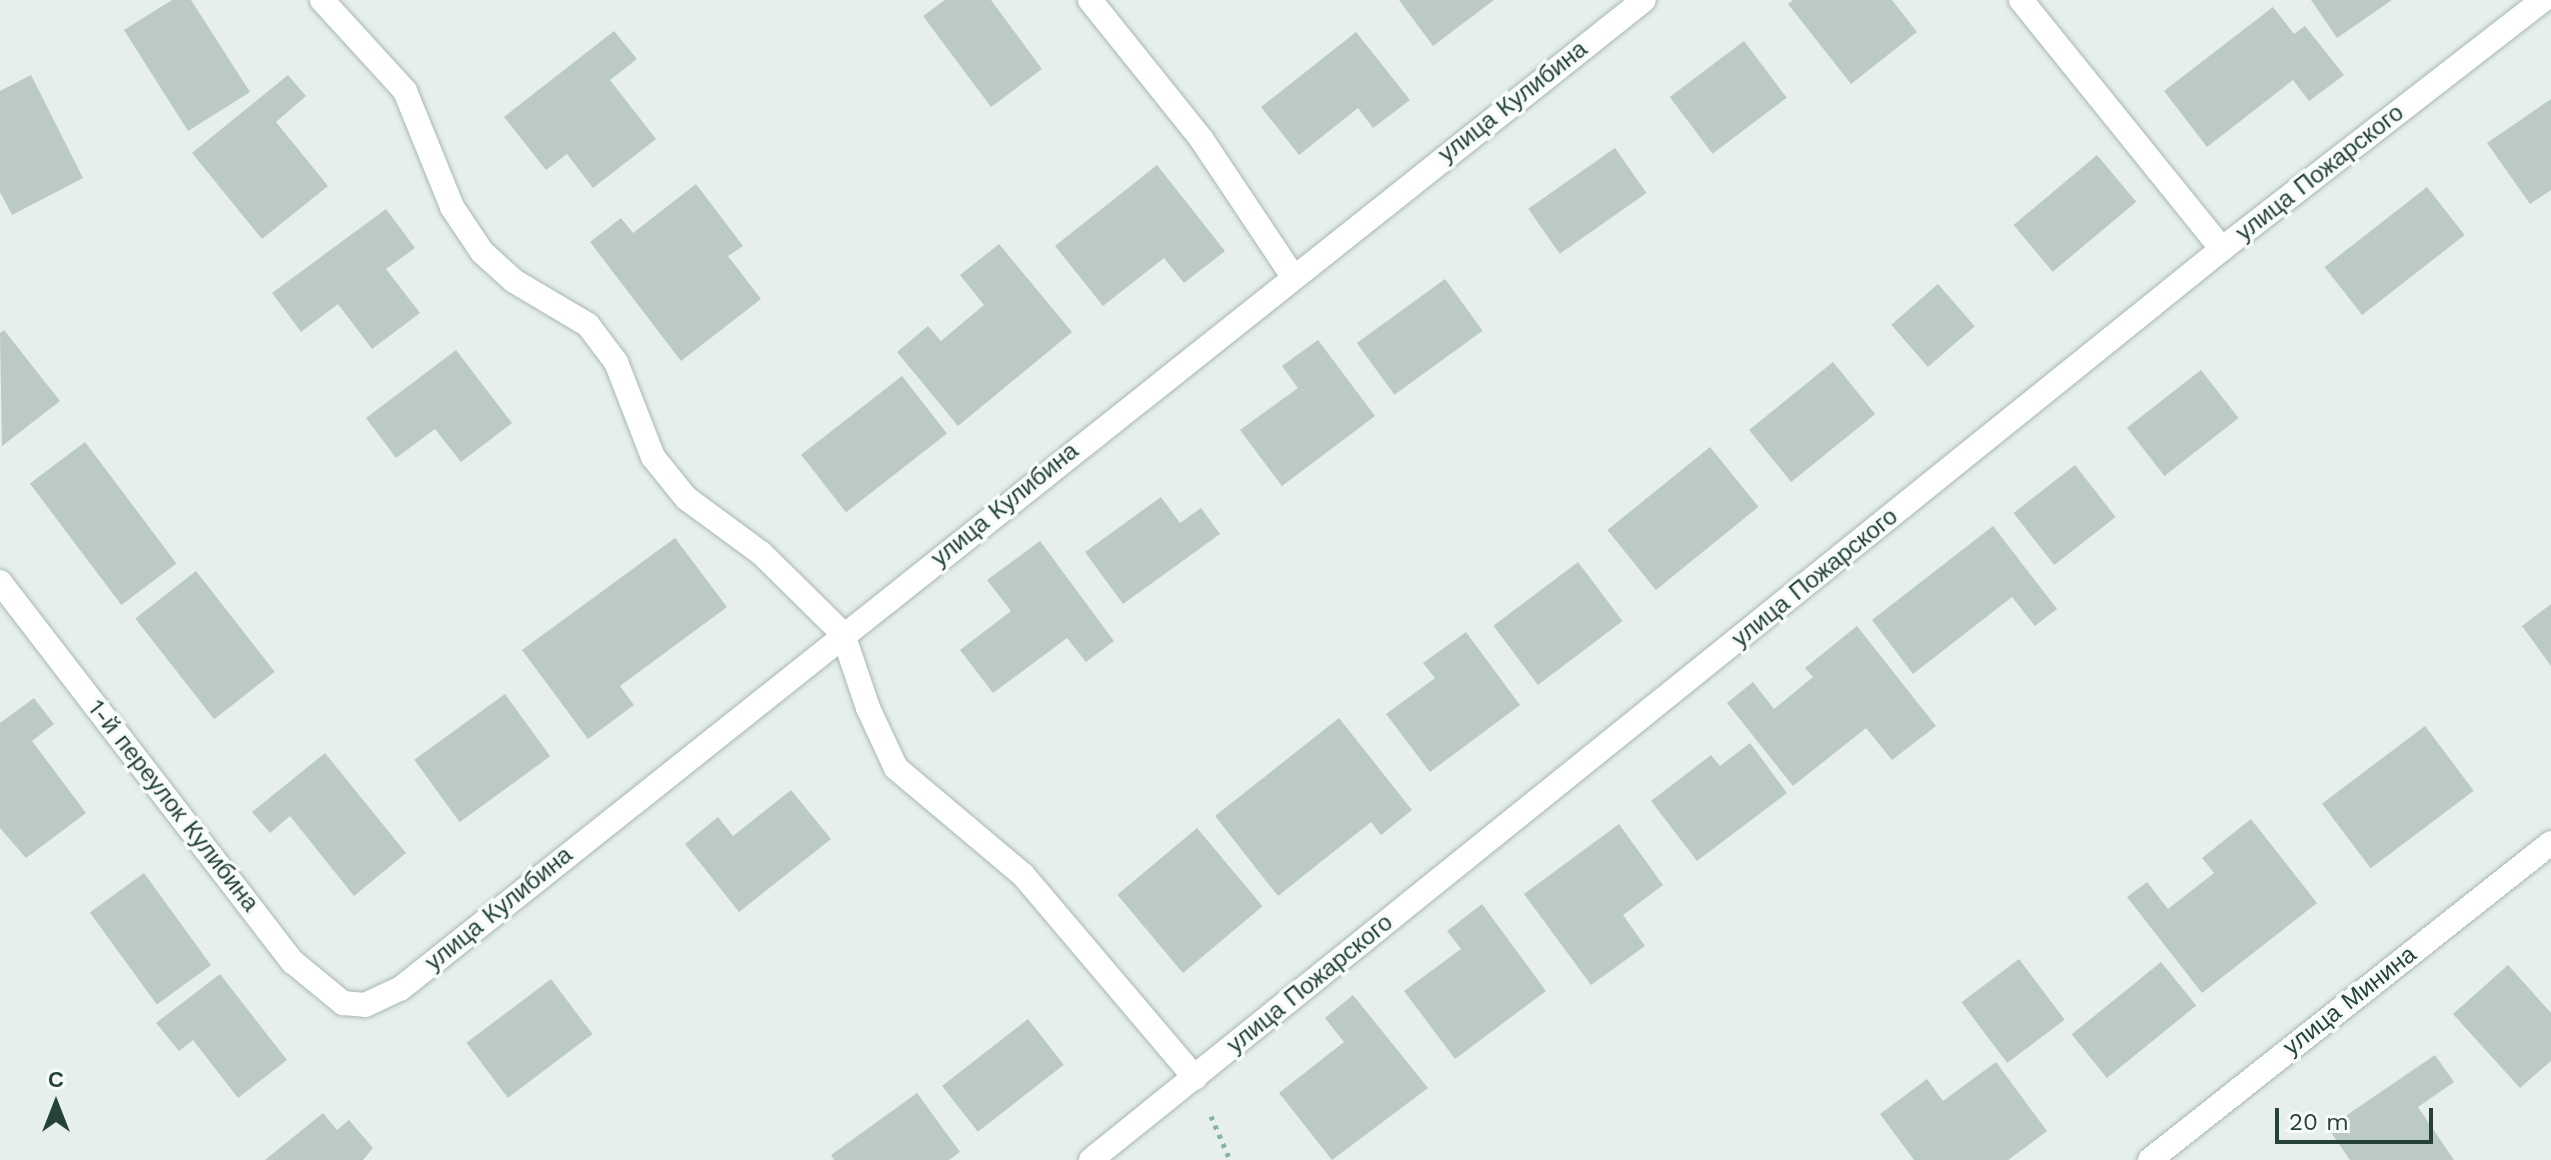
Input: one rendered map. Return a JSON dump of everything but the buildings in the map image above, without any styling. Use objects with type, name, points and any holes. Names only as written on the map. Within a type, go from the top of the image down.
[{"type":"street","points":[[322,0],[405,91],[452,207],[482,252],[514,281],[588,325],[616,362],[653,457],[686,498],[761,553],[843,634],[868,708],[896,768],[1023,875],[1195,1078]]},
{"type":"street","points":[[1090,0],[1202,140],[1292,275]]},
{"type":"street","name":"улица Кулибина","points":[[365,1005],[400,989],[1292,275],[1644,0]]},
{"type":"street","points":[[2021,0],[2222,249]]},
{"type":"street","name":"улица Пожарского","points":[[1091,1160],[2222,249],[2543,0]]},
{"type":"street","name":"1-й переулок Кулибина","points":[[0,582],[293,962],[343,1003],[365,1005]]},
{"type":"street","name":"улица Минина","points":[[2150,1160],[2551,843]]},
{"type":"path","points":[[1195,1078],[1230,1160]]}]
